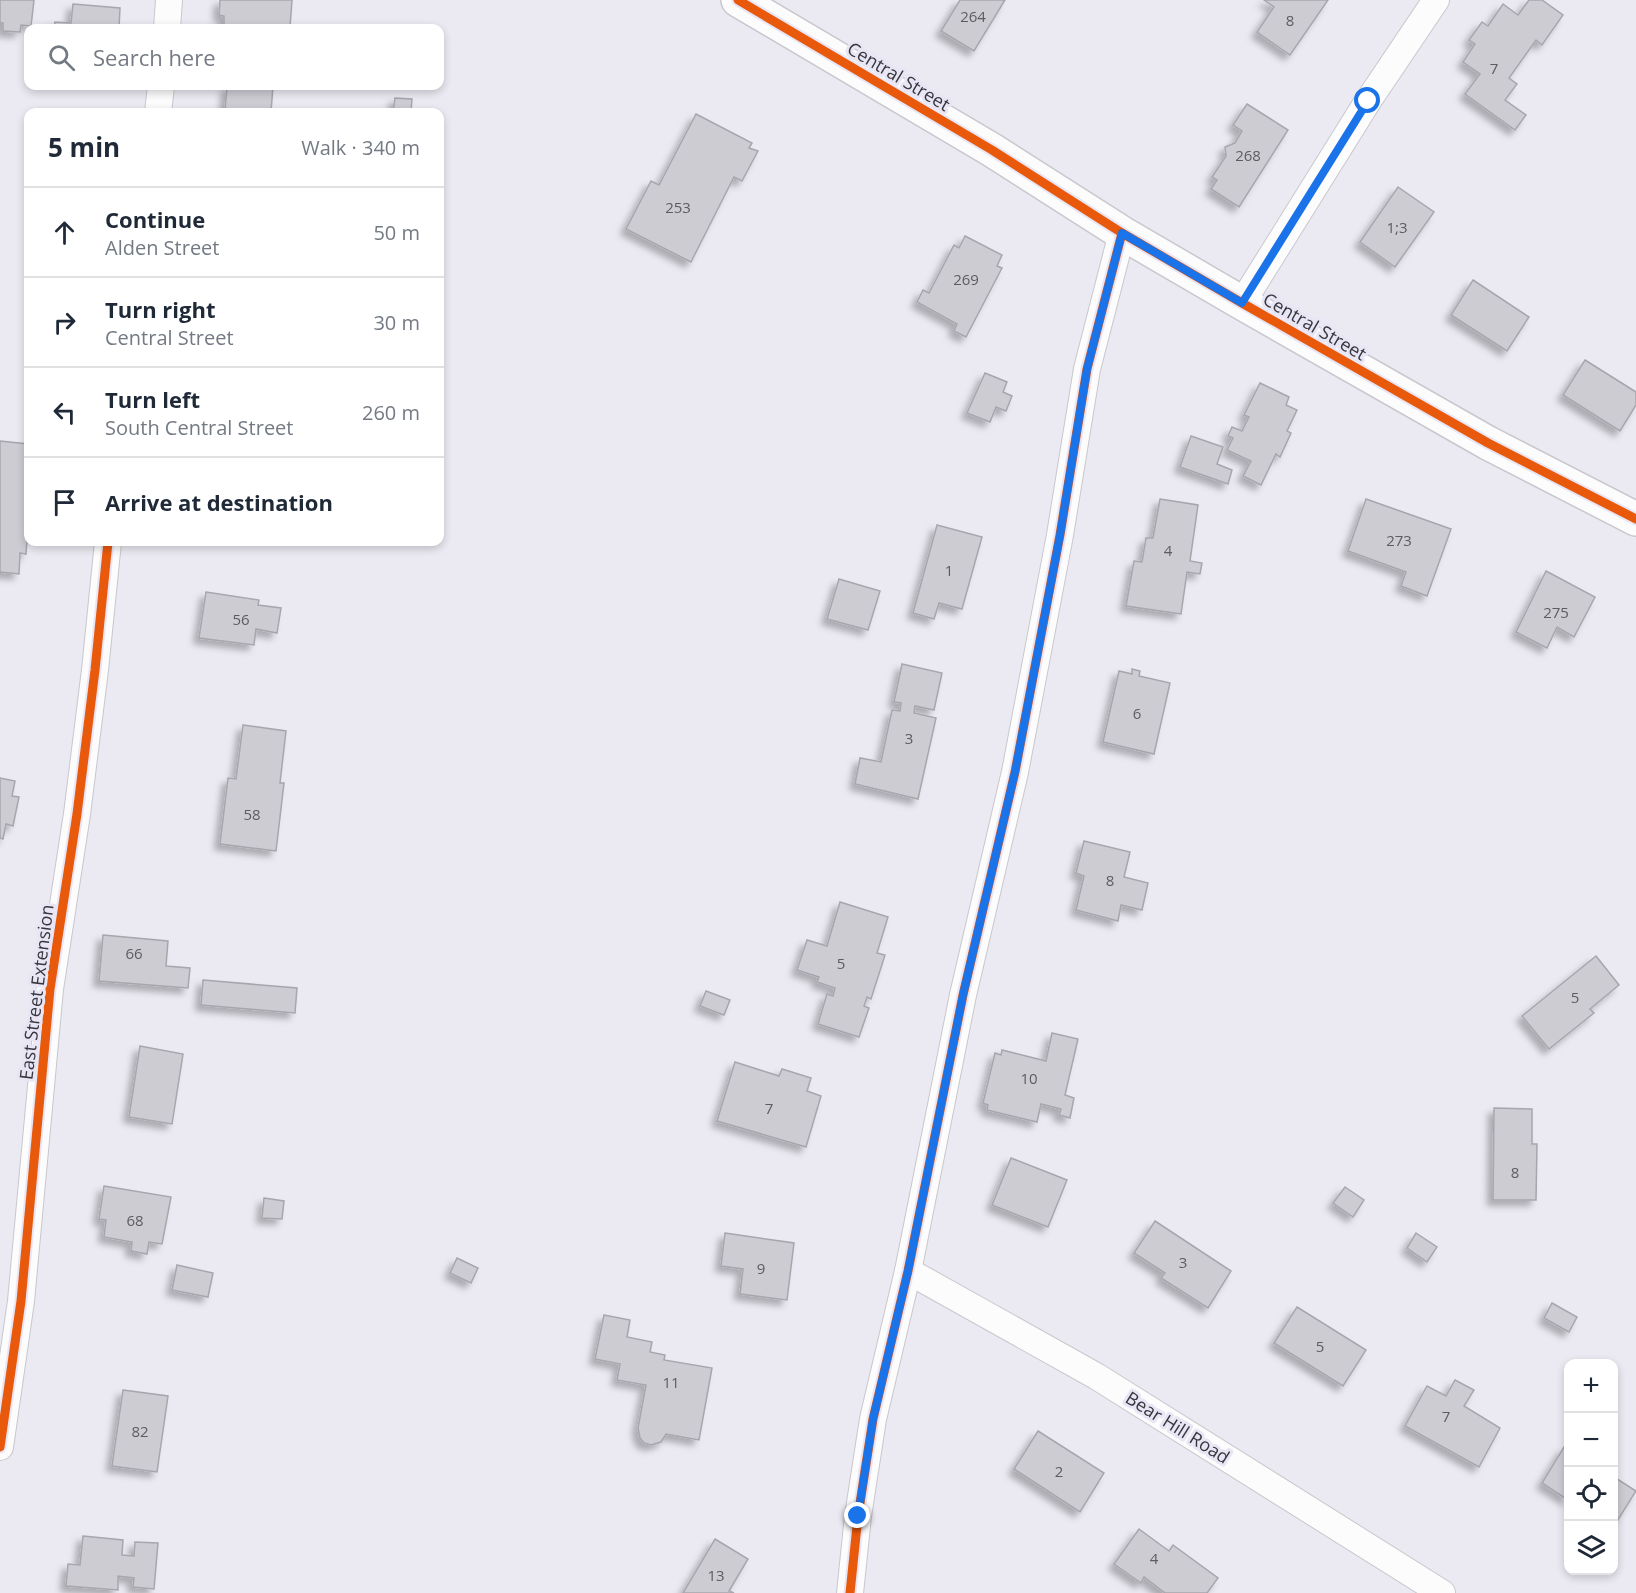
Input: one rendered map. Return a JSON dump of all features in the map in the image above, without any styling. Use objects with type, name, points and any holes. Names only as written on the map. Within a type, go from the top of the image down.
[{"type":"street","points":[[167,24],[169,0]]},
{"type":"street","name":"Central Street","points":[[738,0],[992,150],[1122,233],[1242,303],[1488,443],[1636,519]]},
{"type":"street","points":[[1242,303],[1368,101],[1436,0]]},
{"type":"street","points":[[158,108],[161,90]]},
{"type":"street","points":[[850,1593],[858,1516],[873,1419],[908,1271],[963,995],[1017,761],[1060,535],[1087,369],[1122,233]]},
{"type":"street","name":"East Street Extension","points":[[0,1448],[21,1301],[50,988],[77,814],[108,546]]},
{"type":"street","name":"Bear Hill Road","points":[[908,1271],[1096,1376],[1442,1593]]},
{"type":"building","points":[[0,0],[34,0],[31,24],[21,25],[20,32],[3,31],[3,23],[0,23]]},
{"type":"building","points":[[220,0],[292,0],[290,24],[224,24],[224,16],[219,15]]},
{"type":"building","points":[[960,0],[1005,0],[974,51],[941,31]]},
{"type":"building","points":[[1264,0],[1328,0],[1290,55],[1257,32],[1274,7]]},
{"type":"building","points":[[1529,0],[1542,0],[1563,15],[1542,45],[1536,40],[1509,78],[1517,84],[1505,100],[1526,115],[1515,130],[1465,94],[1480,74],[1463,62],[1475,44],[1469,40],[1482,22],[1488,26],[1503,4],[1518,15]]},
{"type":"building","points":[[73,4],[120,8],[119,24],[55,24],[55,22],[71,23]]},
{"type":"building","points":[[227,90],[273,90],[271,108],[225,108]]},
{"type":"building","points":[[395,98],[412,99],[411,108],[394,108]]},
{"type":"building","points":[[1247,104],[1288,130],[1239,207],[1211,189],[1217,180],[1212,177],[1226,156],[1225,147],[1235,143],[1242,131],[1233,125]]},
{"type":"building","points":[[696,114],[752,143],[749,148],[758,151],[742,181],[734,177],[691,262],[626,229],[651,181],[659,185]]},
{"type":"building","points":[[1398,187],[1434,212],[1395,267],[1360,242]]},
{"type":"building","points":[[965,236],[1002,255],[997,266],[1002,268],[966,337],[954,331],[957,324],[917,302],[923,290],[929,293],[954,245],[959,248]]},
{"type":"building","points":[[1473,280],[1529,317],[1507,351],[1451,315]]},
{"type":"building","points":[[1585,360],[1636,392],[1636,405],[1620,431],[1563,395]]},
{"type":"building","points":[[985,373],[1007,382],[1003,392],[1012,396],[1006,411],[996,407],[990,422],[967,413]]},
{"type":"building","points":[[1260,383],[1289,397],[1286,405],[1297,410],[1287,431],[1291,433],[1280,457],[1276,454],[1261,485],[1243,476],[1251,461],[1227,450],[1233,438],[1228,436],[1232,427],[1242,431],[1249,417],[1244,415]]},
{"type":"building","points":[[1191,436],[1223,447],[1217,464],[1232,470],[1228,484],[1180,467]]},
{"type":"building","points":[[0,441],[24,444],[24,546],[27,546],[26,554],[20,553],[19,574],[0,572]]},
{"type":"building","points":[[1160,499],[1198,505],[1190,561],[1202,563],[1200,574],[1187,572],[1181,614],[1126,606],[1134,561],[1142,562],[1146,538],[1153,538]]},
{"type":"building","points":[[1366,499],[1451,529],[1427,596],[1401,586],[1406,572],[1348,551]]},
{"type":"building","points":[[937,525],[982,537],[962,609],[939,603],[934,619],[913,613]]},
{"type":"building","points":[[1546,571],[1595,597],[1574,637],[1557,627],[1547,648],[1516,632]]},
{"type":"building","points":[[839,579],[880,591],[868,630],[827,619]]},
{"type":"building","points":[[206,592],[259,600],[258,605],[281,608],[277,633],[256,629],[254,645],[199,638]]},
{"type":"building","points":[[902,664],[942,673],[934,710],[915,706],[914,713],[936,718],[918,799],[855,784],[860,758],[881,762],[892,710],[900,711],[901,703],[894,702]]},
{"type":"building","points":[[1132,669],[1140,671],[1139,676],[1170,683],[1154,754],[1103,742],[1119,671],[1132,674]]},
{"type":"building","points":[[243,725],[286,731],[280,783],[284,783],[276,851],[220,844],[228,778],[236,779]]},
{"type":"building","points":[[0,778],[15,781],[12,796],[19,797],[13,826],[6,824],[3,839],[0,838]]},
{"type":"building","points":[[1084,841],[1130,852],[1124,877],[1148,883],[1142,910],[1121,905],[1118,921],[1076,910],[1084,876],[1076,873]]},
{"type":"building","points":[[840,902],[888,917],[877,953],[885,955],[871,999],[867,997],[864,1006],[869,1008],[859,1037],[818,1024],[827,994],[833,996],[835,988],[817,982],[819,977],[797,970],[807,940],[827,946]]},
{"type":"building","points":[[103,935],[168,941],[166,966],[190,968],[188,988],[99,981]]},
{"type":"building","points":[[1596,956],[1619,985],[1590,1009],[1594,1013],[1549,1049],[1522,1016]]},
{"type":"building","points":[[203,980],[297,988],[295,1013],[201,1005]]},
{"type":"building","points":[[706,991],[730,1000],[724,1015],[700,1006]]},
{"type":"building","points":[[1052,1033],[1078,1039],[1065,1095],[1074,1098],[1070,1118],[1059,1115],[1061,1109],[1041,1104],[1037,1122],[987,1110],[988,1105],[983,1103],[995,1053],[1001,1055],[1002,1050],[1046,1061]]},
{"type":"building","points":[[140,1046],[183,1054],[172,1124],[129,1117]]},
{"type":"building","points":[[735,1062],[779,1076],[782,1069],[811,1078],[807,1091],[821,1096],[806,1147],[717,1121]]},
{"type":"building","points":[[1494,1108],[1532,1109],[1532,1144],[1537,1144],[1536,1200],[1493,1200]]},
{"type":"building","points":[[1011,1158],[1067,1180],[1048,1227],[992,1205]]},
{"type":"building","points":[[104,1186],[171,1197],[162,1244],[149,1242],[147,1254],[131,1251],[132,1242],[104,1237],[106,1220],[99,1219]]},
{"type":"building","points":[[1345,1187],[1364,1200],[1353,1217],[1333,1203]]},
{"type":"building","points":[[264,1198],[284,1201],[282,1219],[262,1218]]},
{"type":"building","points":[[1155,1221],[1231,1271],[1208,1308],[1161,1278],[1165,1273],[1134,1253]]},
{"type":"building","points":[[725,1233],[794,1243],[787,1300],[740,1294],[743,1269],[721,1266]]},
{"type":"building","points":[[1416,1233],[1437,1247],[1427,1262],[1407,1248]]},
{"type":"building","points":[[457,1258],[478,1268],[471,1283],[450,1273]]},
{"type":"building","points":[[177,1265],[213,1273],[208,1297],[172,1290]]},
{"type":"building","points":[[1552,1303],[1577,1317],[1569,1332],[1544,1318]]},
{"type":"building","points":[[1297,1307],[1366,1350],[1343,1386],[1274,1343]]},
{"type":"building","points":[[604,1315],[630,1320],[627,1337],[652,1342],[650,1352],[665,1355],[664,1360],[712,1368],[699,1440],[666,1434],[661,1442],[651,1445],[644,1443],[640,1438],[638,1428],[646,1385],[617,1380],[620,1364],[595,1359]]},
{"type":"building","points":[[1455,1380],[1474,1390],[1464,1406],[1500,1428],[1479,1467],[1405,1426],[1427,1386],[1446,1396]]},
{"type":"building","points":[[123,1390],[168,1396],[157,1472],[112,1466]]},
{"type":"building","points":[[1038,1431],[1104,1473],[1080,1512],[1014,1469]]},
{"type":"building","points":[[1564,1447],[1564,1497],[1542,1483]]},
{"type":"building","points":[[1618,1480],[1636,1491],[1618,1520]]},
{"type":"building","points":[[1139,1529],[1169,1551],[1173,1545],[1218,1578],[1207,1593],[1165,1593],[1144,1577],[1141,1583],[1114,1564]]},
{"type":"building","points":[[83,1536],[123,1540],[122,1555],[134,1556],[135,1542],[158,1543],[154,1589],[133,1587],[134,1578],[118,1576],[118,1590],[66,1586],[68,1564],[80,1565]]},
{"type":"building","points":[[715,1539],[748,1559],[729,1591],[734,1593],[683,1593]]},
{"type":"cycle path","points":[[738,0],[992,150],[1122,233],[1242,303],[1488,443],[1636,519]]},
{"type":"cycle path","points":[[850,1593],[858,1516],[873,1419],[908,1271],[963,995],[1015,772],[1060,535],[1087,369],[1122,233]]},
{"type":"cycle path","points":[[0,1447],[21,1301],[50,989],[77,814],[108,546]]},
{"type":"route","points":[[858,1516],[873,1419],[908,1271],[963,995],[1015,772],[1060,535],[1087,369],[1122,233],[1242,303],[1368,101]]}]
